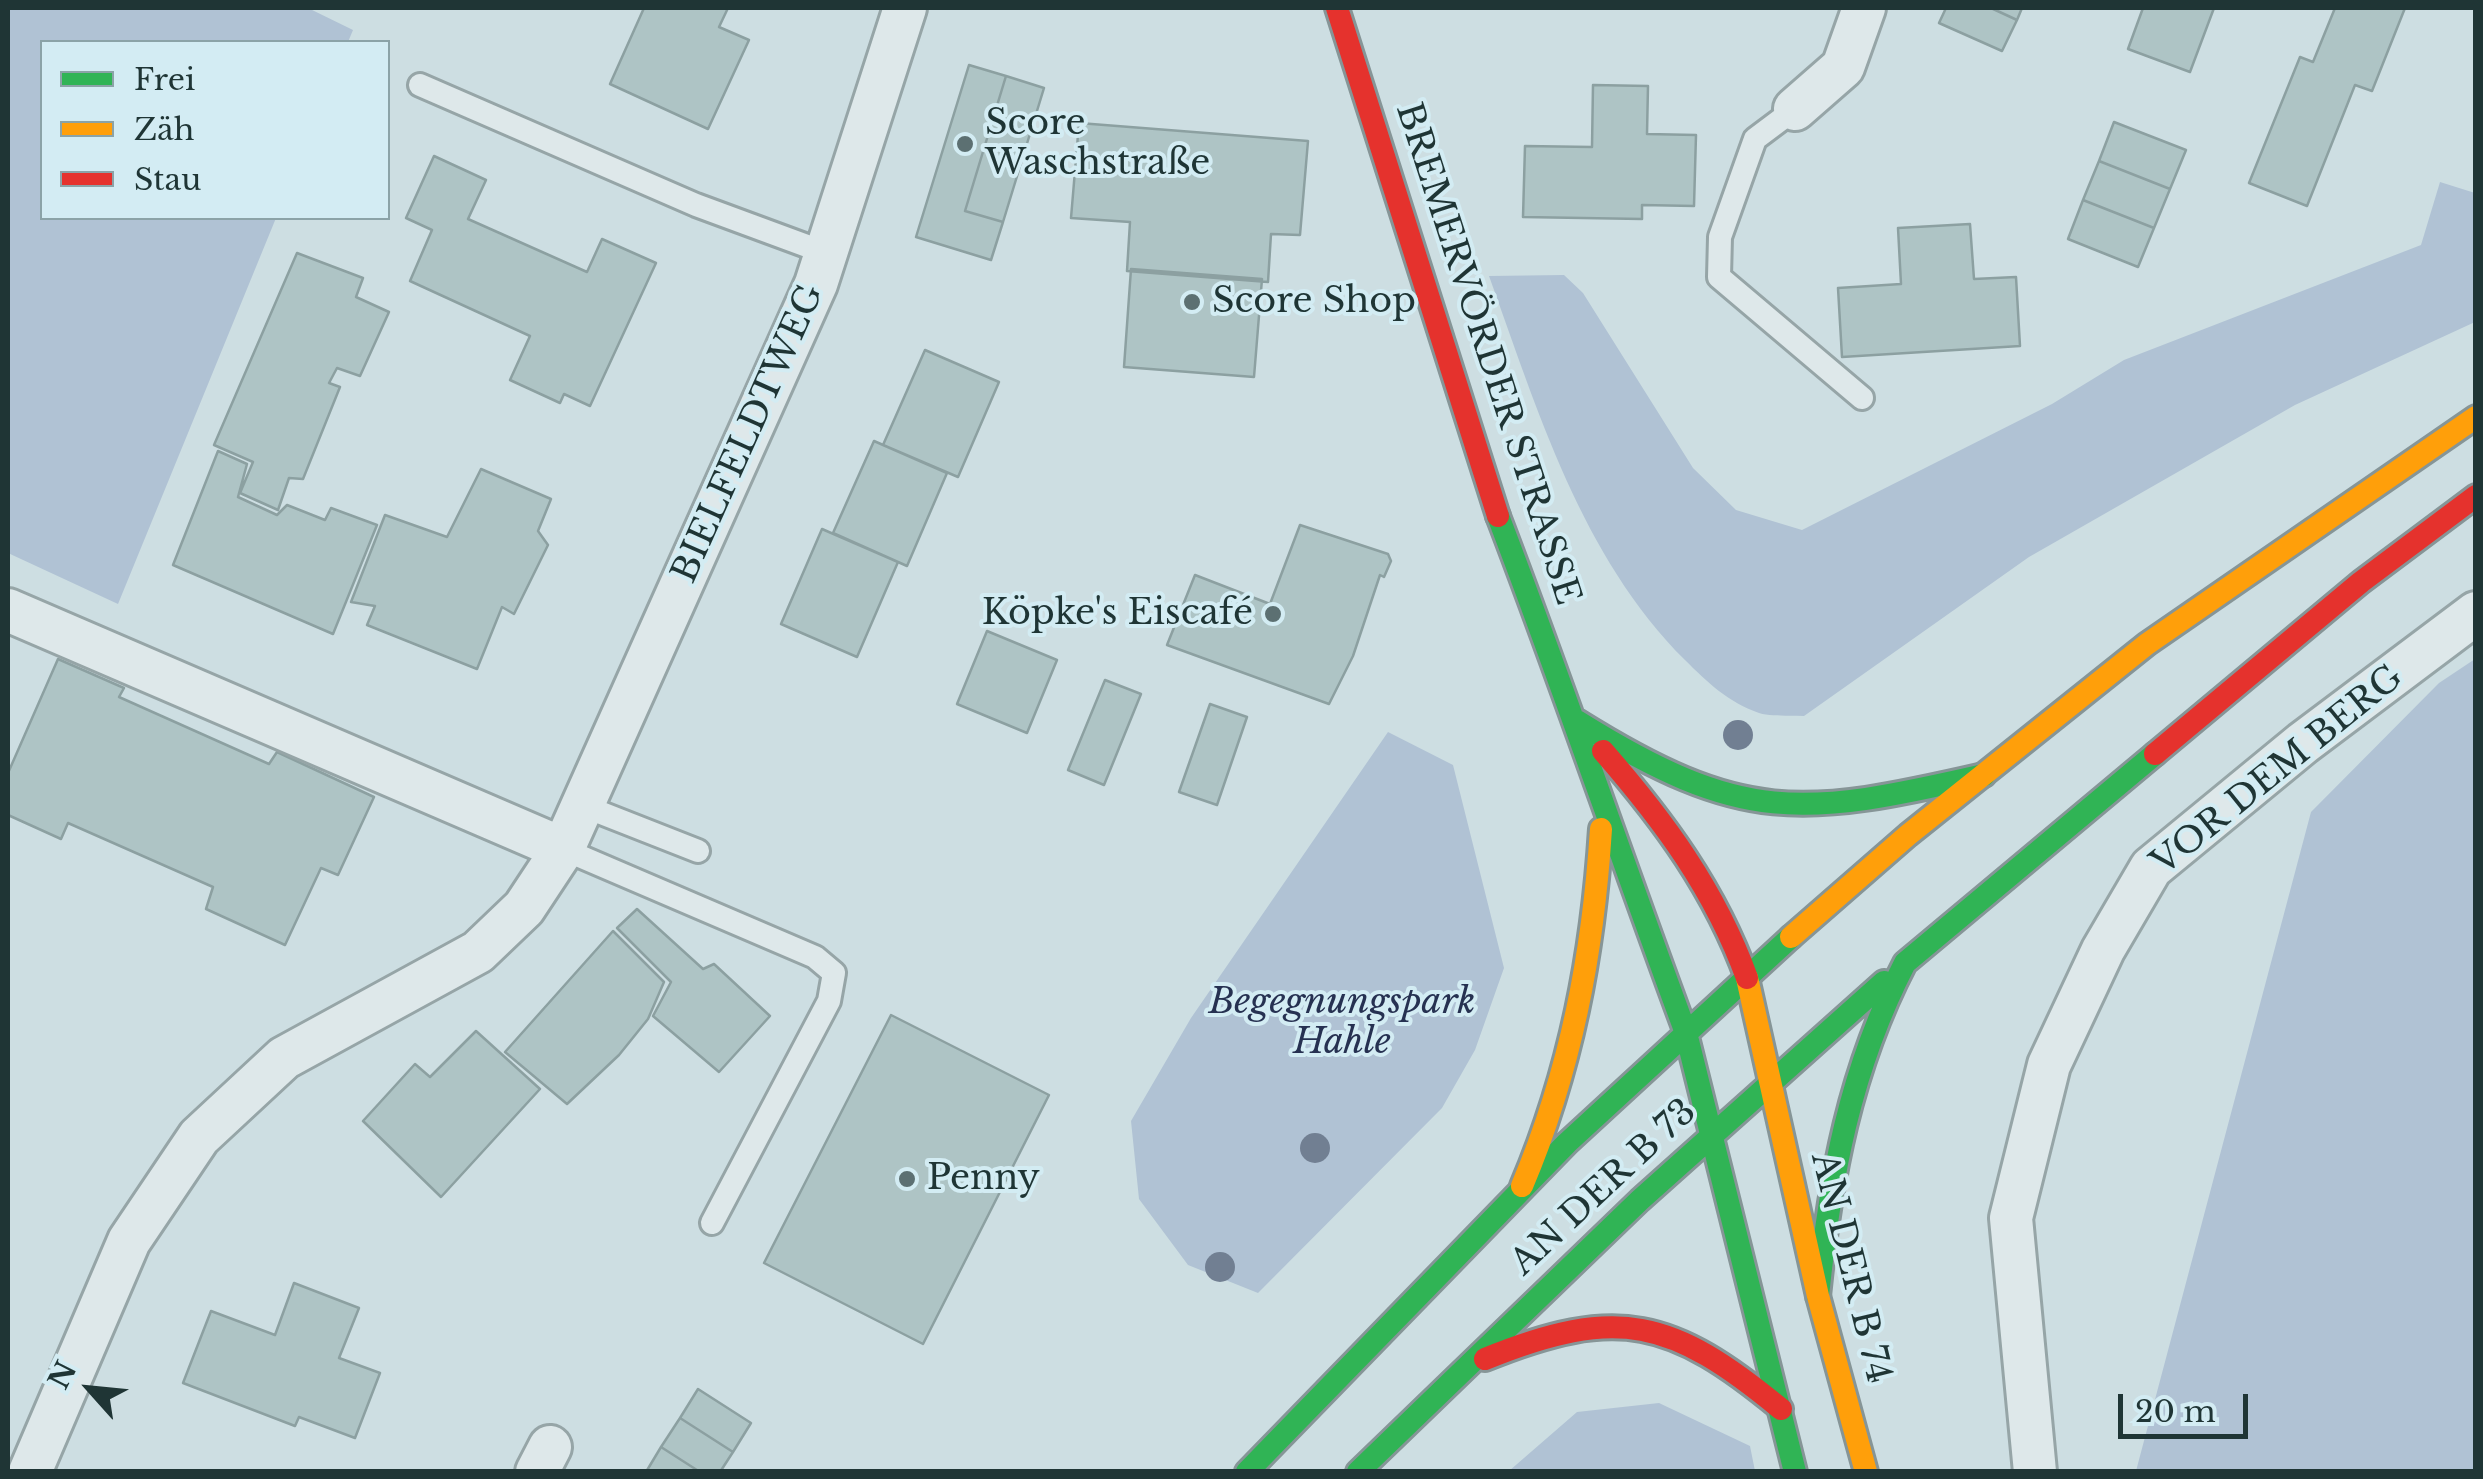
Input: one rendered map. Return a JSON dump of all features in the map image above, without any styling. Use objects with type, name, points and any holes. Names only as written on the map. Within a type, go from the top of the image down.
[{"type":"main road","name":"BREMERVÖRDER STRASSE","points":[[1337,8],[1484,480],[1577,721],[1602,811],[1686,1033],[1710,1136]]},
{"type":"main road","name":"AN DER B 73","points":[[1247,1472],[1522,1188],[1746,978],[1984,775],[2148,644],[2476,417]]},
{"type":"main road","name":"AN DER B 73","points":[[1358,1472],[1710,1136],[1904,963],[2361,582],[2476,496]]},
{"type":"main road","name":"BREMERVÖRDER STRASSE","points":[[1577,721],[1650,805],[1718,900],[1746,978]]},
{"type":"main road","points":[[1577,721],[1623,750],[1682,779],[1771,804],[1822,807],[1984,775]]},
{"type":"main road","points":[[1522,1188],[1551,1123],[1580,1027],[1597,915],[1602,811]]},
{"type":"main road","points":[[1818,1296],[1834,1155],[1846,1100],[1867,1037],[1904,963]]},
{"type":"main road","name":"AN DER B 74","points":[[1746,978],[1818,1296],[1866,1472]]},
{"type":"main road","points":[[1710,1136],[1795,1472]]},
{"type":"main road","points":[[1460,1371],[1558,1333],[1639,1326],[1664,1331],[1714,1354],[1781,1409]]},
{"type":"street","name":"BIELFELDTWEG","points":[[30,1472],[129,1241],[199,1137],[284,1058],[478,952],[524,908],[564,849],[586,807],[826,254],[905,8]]},
{"type":"street","points":[[1795,109],[1842,67],[1864,8]]},
{"type":"street","points":[[8,613],[564,849]]},
{"type":"street","name":"VOR DEM BERG","points":[[2036,1472],[2011,1218],[2049,1065],[2103,950],[2152,868],[2304,743],[2476,614]]},
{"type":"lane","points":[[420,85],[696,205],[826,254]]},
{"type":"lane","points":[[1795,109],[1755,139],[1720,237],[1719,277],[1862,398]]},
{"type":"lane","points":[[586,807],[698,851]]},
{"type":"lane","points":[[564,849],[815,957],[834,973],[829,1001],[712,1223]]},
{"type":"green space","points":[[8,8],[308,8],[353,30],[349,40],[40,40],[40,220],[275,220],[118,604],[8,553]]},
{"type":"green space","points":[[2440,182],[2475,193],[2475,322],[2295,405],[2029,557],[1804,716],[1759,713],[1710,684],[1649,619],[1617,575],[1566,480],[1489,276],[1564,275],[1583,293],[1693,468],[1736,510],[1802,530],[2052,404],[2124,360],[2421,245]]},
{"type":"green space","points":[[2475,659],[2475,1471],[2136,1471],[2311,812],[2439,683]]},
{"type":"green space","name":"Begegnungspark Hahle","points":[[1388,732],[1453,765],[1504,968],[1475,1050],[1442,1108],[1258,1293],[1188,1265],[1139,1199],[1131,1121],[1191,1018]]},
{"type":"green space","points":[[1659,1403],[1750,1446],[1755,1471],[1509,1471],[1577,1412]]},
{"type":"building","points":[[644,8],[728,8],[719,27],[749,40],[708,129],[610,84]]},
{"type":"building","points":[[1946,8],[1991,8],[2017,20],[2002,51],[1939,23]]},
{"type":"building","points":[[1991,8],[2022,8],[2017,20]]},
{"type":"building","points":[[2143,8],[2214,8],[2190,72],[2128,49]]},
{"type":"building","points":[[2335,8],[2405,8],[2372,91],[2355,85],[2307,206],[2249,183],[2300,57],[2313,62]]},
{"type":"building","name":"Score Waschstraße","points":[[969,65],[1006,76],[965,211],[1003,222],[991,260],[916,237]]},
{"type":"building","points":[[1006,76],[1044,88],[1003,222],[965,211]]},
{"type":"building","points":[[1593,85],[1648,86],[1647,134],[1696,135],[1694,206],[1642,205],[1642,219],[1523,217],[1525,146],[1592,147]]},
{"type":"building","points":[[2114,122],[2186,150],[2170,189],[2099,161]]},
{"type":"building","points":[[1079,123],[1308,141],[1300,235],[1271,234],[1268,282],[1127,271],[1130,222],[1071,218]]},
{"type":"building","points":[[434,156],[486,180],[468,219],[587,272],[602,239],[656,263],[590,406],[564,394],[560,403],[510,380],[530,336],[410,281],[432,230],[406,218]]},
{"type":"building","points":[[2099,161],[2170,189],[2154,228],[2083,200]]},
{"type":"building","points":[[2083,200],[2154,228],[2138,267],[2068,239]]},
{"type":"building","points":[[1970,224],[1974,279],[2016,277],[2020,346],[1842,357],[1838,288],[1901,284],[1898,228]]},
{"type":"building","points":[[297,253],[363,278],[356,297],[389,312],[360,376],[337,368],[329,383],[340,387],[303,479],[289,478],[278,510],[240,493],[253,462],[214,445]]},
{"type":"building","points":[[1131,269],[1262,279],[1254,377],[1124,367]]},
{"type":"building","points":[[925,350],[999,382],[958,477],[883,445]]},
{"type":"building","points":[[874,441],[947,473],[907,566],[833,533]]},
{"type":"building","points":[[218,451],[247,464],[238,497],[277,515],[287,505],[325,520],[331,508],[377,525],[333,634],[173,565]]},
{"type":"building","points":[[481,469],[551,499],[538,531],[548,545],[514,614],[502,607],[477,669],[367,625],[375,606],[351,602],[385,515],[447,537]]},
{"type":"building","name":"Köpke's Eiscafé","points":[[1300,525],[1388,554],[1391,561],[1384,577],[1380,575],[1353,656],[1329,704],[1167,645],[1195,575],[1270,604]]},
{"type":"building","points":[[822,529],[898,562],[857,657],[781,624]]},
{"type":"building","points":[[987,631],[1057,660],[1027,733],[957,704]]},
{"type":"building","points":[[58,659],[124,688],[119,697],[269,764],[277,752],[374,797],[338,875],[321,868],[285,945],[206,909],[213,887],[68,823],[61,839],[8,815],[8,773]]},
{"type":"building","points":[[1105,680],[1141,694],[1104,785],[1068,770]]},
{"type":"building","points":[[1210,704],[1247,717],[1217,805],[1179,792]]},
{"type":"building","points":[[637,909],[703,969],[714,964],[770,1016],[719,1072],[653,1016],[671,982],[617,928]]},
{"type":"building","points":[[613,931],[664,982],[648,1019],[619,1055],[567,1104],[505,1052]]},
{"type":"building","name":"Penny","points":[[891,1015],[1049,1095],[923,1344],[764,1263]]},
{"type":"building","points":[[476,1031],[540,1089],[441,1197],[363,1121],[415,1064],[430,1077]]},
{"type":"building","points":[[294,1283],[359,1308],[339,1358],[380,1373],[355,1438],[299,1417],[295,1426],[183,1383],[211,1311],[275,1335]]},
{"type":"building","points":[[698,1389],[751,1423],[733,1452],[680,1418]]},
{"type":"building","points":[[680,1418],[733,1452],[720,1472],[700,1472],[661,1447]]},
{"type":"building","points":[[661,1447],[700,1472],[646,1472]]},
{"type":"traffic: fast","points":[[1498,516],[1686,1033]]},
{"type":"traffic: fast","points":[[1577,721],[1684,779],[1730,794],[1774,802],[1818,804],[1866,799],[1984,775]]},
{"type":"traffic: fast","points":[[1818,1296],[1845,1125],[1870,1043],[1905,963],[2155,754]]},
{"type":"traffic: fast","points":[[1247,1472],[1567,1143],[1791,937]]},
{"type":"traffic: fast","points":[[1358,1472],[1640,1200],[1884,982]]},
{"type":"traffic: fast","points":[[1686,1033],[1795,1472]]},
{"type":"traffic: slow","points":[[1791,937],[1908,835],[2147,644],[2476,417]]},
{"type":"traffic: slow","points":[[1522,1186],[1554,1099],[1577,1011],[1592,921],[1601,829]]},
{"type":"traffic: slow","points":[[1747,978],[1818,1296],[1866,1472]]},
{"type":"traffic: jam","points":[[1337,8],[1498,516]]},
{"type":"traffic: jam","points":[[2155,754],[2361,582],[2476,496]]},
{"type":"traffic: jam","points":[[1603,751],[1686,858],[1720,915],[1747,978]]},
{"type":"traffic: jam","points":[[1485,1359],[1572,1331],[1608,1327],[1642,1330],[1675,1339],[1707,1356],[1781,1409]]},
{"type":"place","name":"Score Waschstraße","points":[[965,144]]},
{"type":"place","name":"Score Shop","points":[[1192,302]]},
{"type":"place","name":"Köpke's Eiscafé","points":[[1273,614]]},
{"type":"place","name":"Penny","points":[[907,1179]]}]
